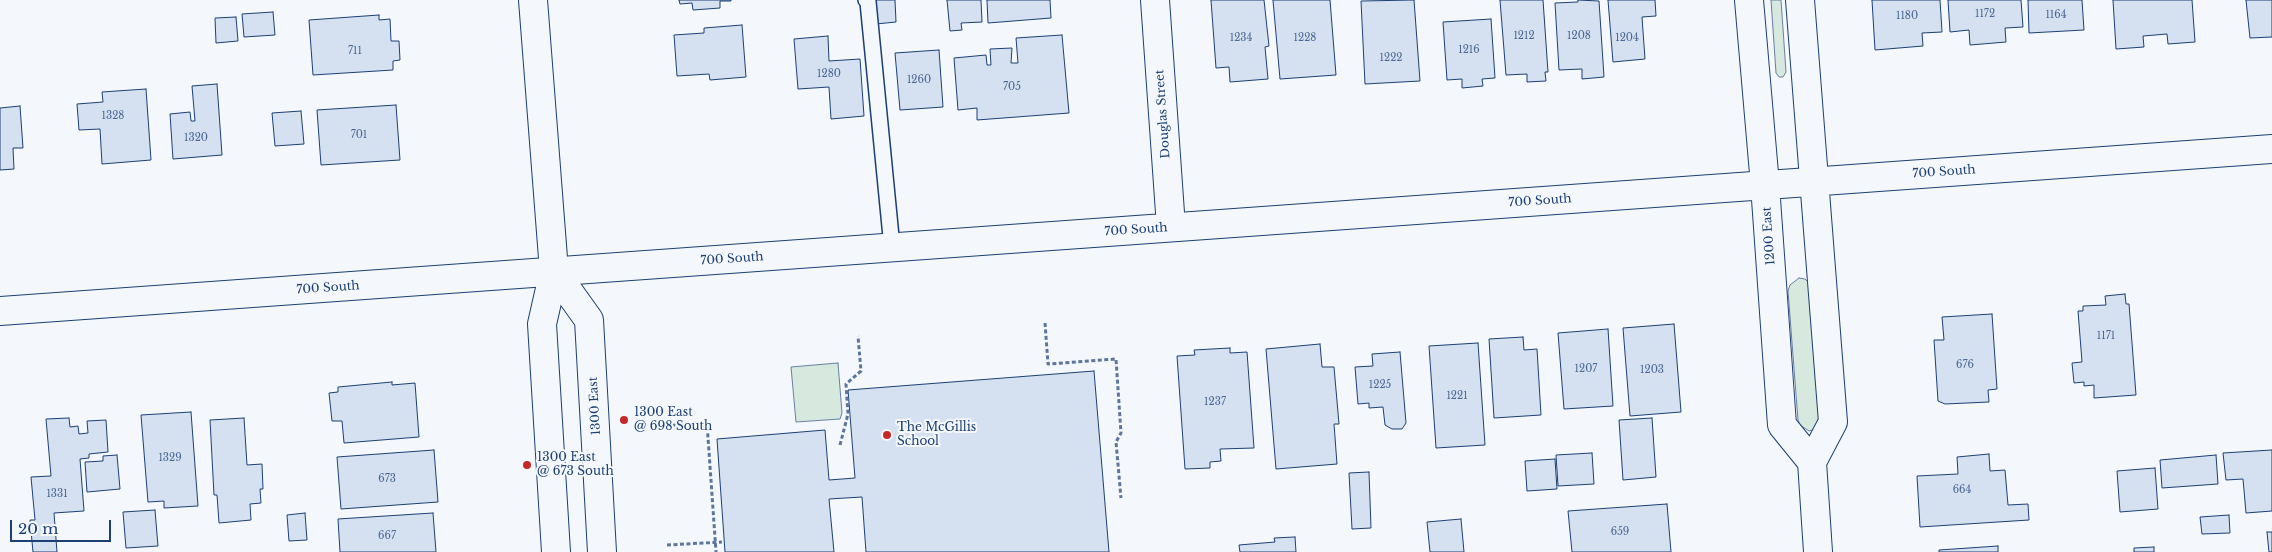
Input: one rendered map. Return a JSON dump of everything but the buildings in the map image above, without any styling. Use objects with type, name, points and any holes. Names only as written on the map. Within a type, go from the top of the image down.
[{"type":"street","points":[[533,0],[554,271],[542,324],[556,552]]},
{"type":"street","name":"Douglas Street","points":[[1155,0],[1171,227]]},
{"type":"street","name":"1200 East","points":[[1749,0],[1765,185],[1782,425],[1812,462]]},
{"type":"street","points":[[1800,0],[1833,422],[1812,462],[1818,552]]},
{"type":"street","name":"700 South","points":[[0,311],[2272,149]]},
{"type":"street","name":"1300 East","points":[[554,271],[589,320],[602,552]]},
{"type":"lane","points":[[866,0],[868,2],[892,247]]},
{"type":"path","points":[[1045,323],[1048,364],[1116,359],[1121,433],[1116,442],[1121,498]]},
{"type":"path","points":[[840,445],[848,414],[846,384],[861,371],[858,336]]},
{"type":"path","points":[[659,426],[707,423],[716,552]]},
{"type":"path","points":[[668,545],[722,542]]},
{"type":"shaded area","points":[[1771,0],[1781,0],[1786,72],[1783,77],[1779,77],[1776,73]]},
{"type":"shaded area","points":[[1799,278],[1805,279],[1809,283],[1821,418],[1816,429],[1809,431],[1800,425],[1798,420],[1788,291],[1790,285]]},
{"type":"shaded area","points":[[838,363],[842,413],[840,419],[796,422],[791,367]]},
{"type":"place","name":"1300 East @ 698 South","points":[[624,420]]},
{"type":"place","name":"The McGillis School","points":[[887,435]]},
{"type":"place","name":"1300 East @ 673 South","points":[[527,465]]}]
